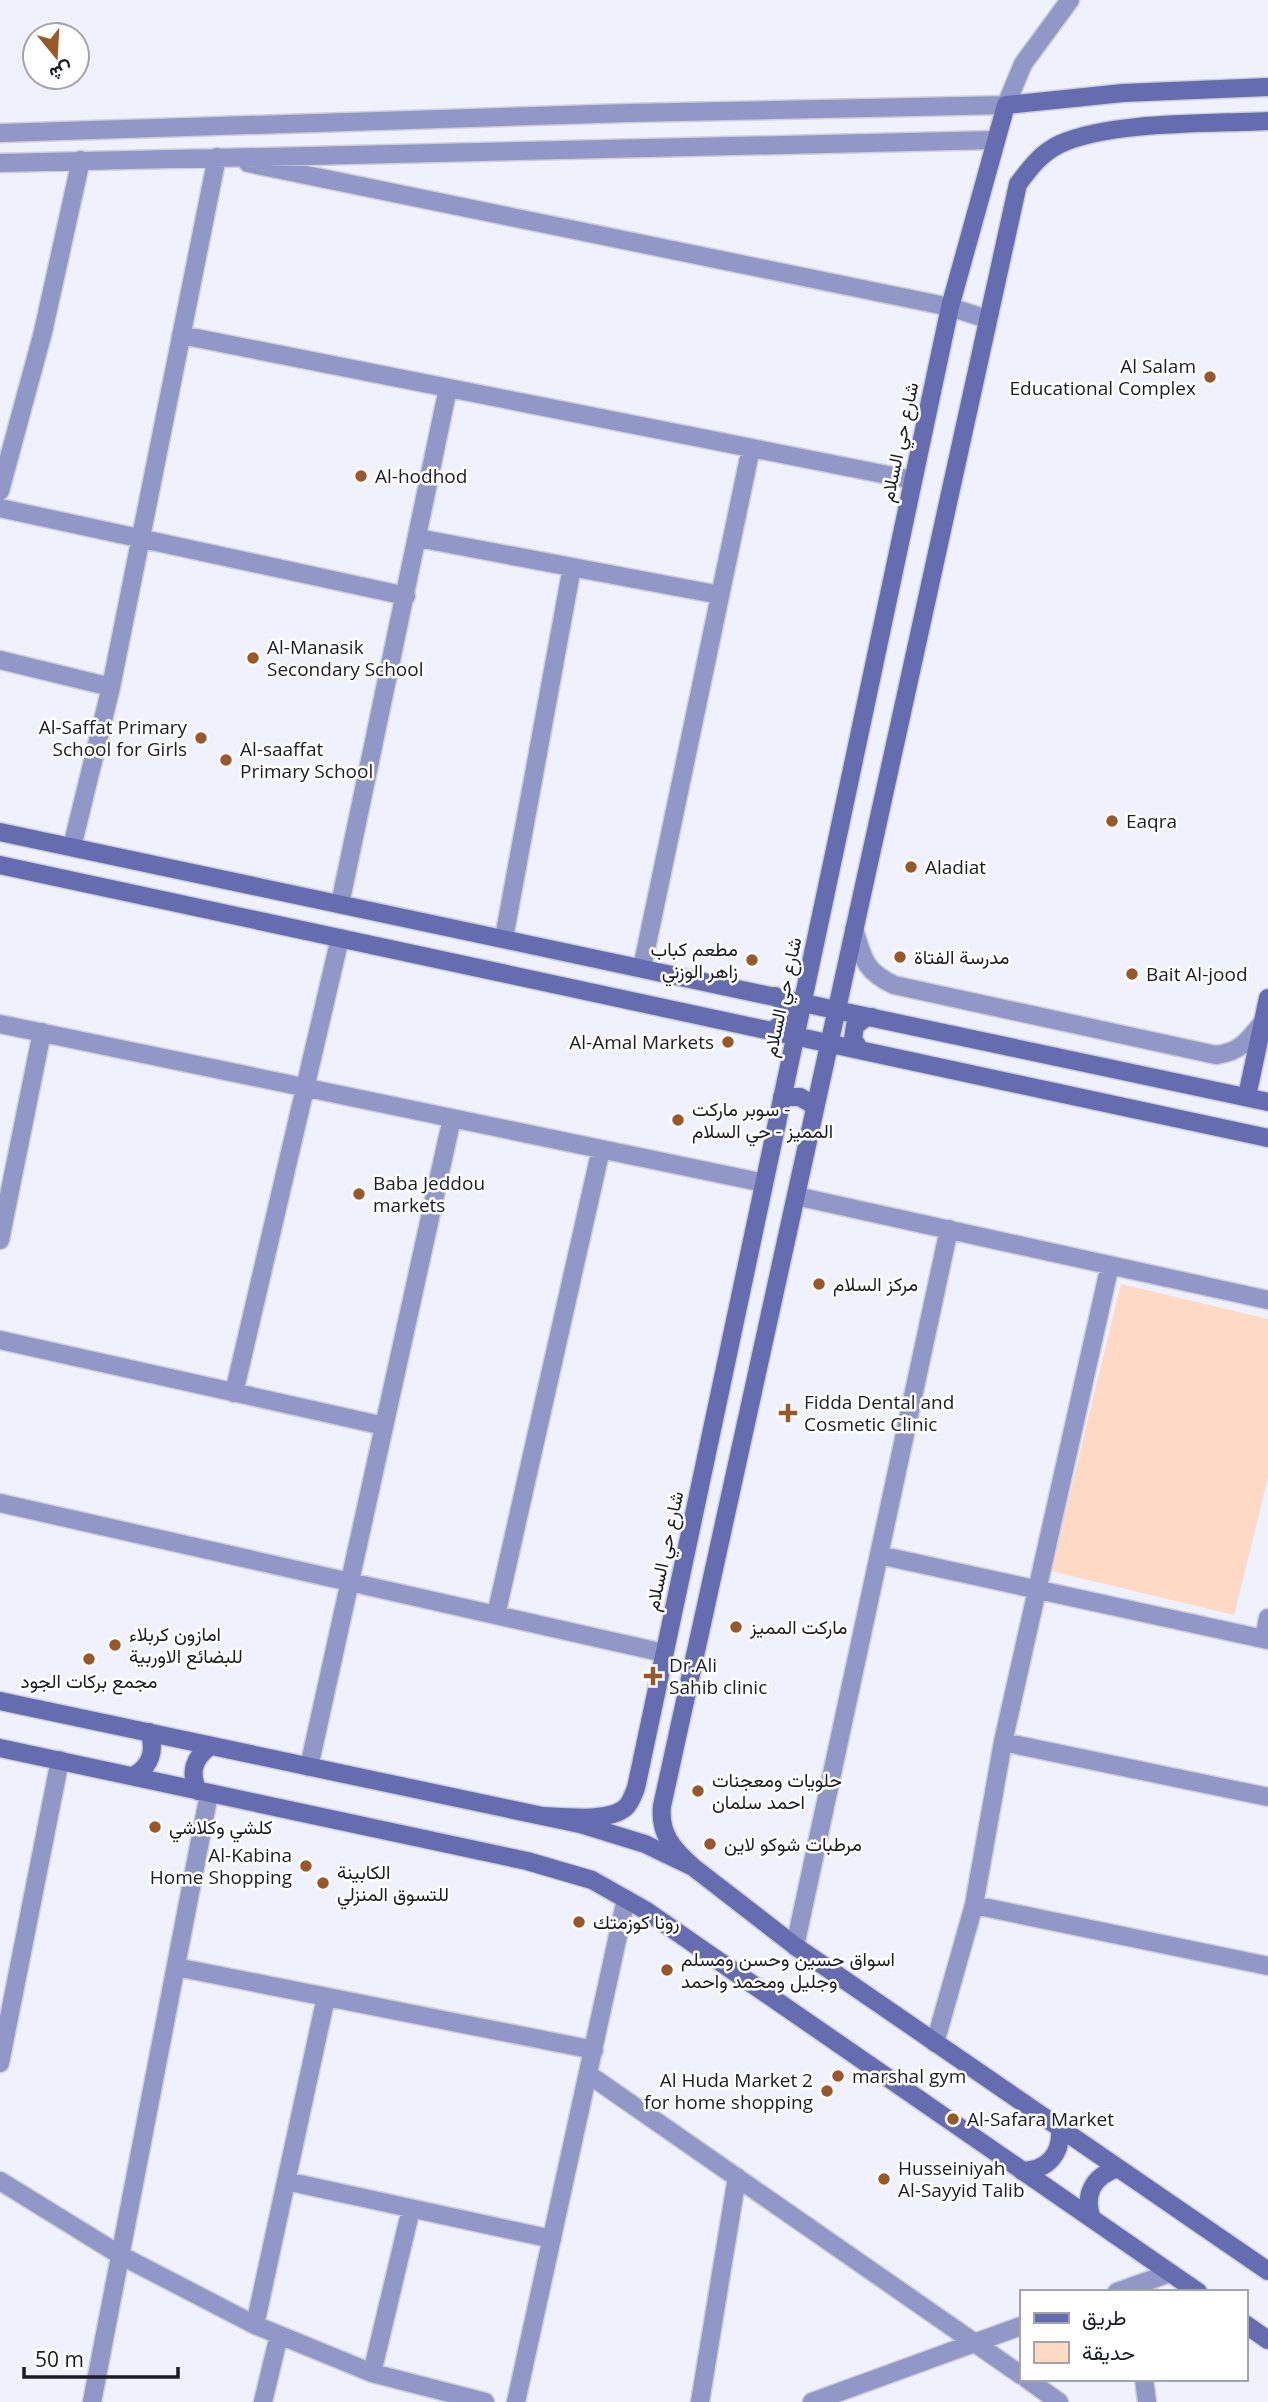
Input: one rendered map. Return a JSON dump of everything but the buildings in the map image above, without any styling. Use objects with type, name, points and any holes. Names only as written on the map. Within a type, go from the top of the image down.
[{"type":"main road","points":[[1006,105],[1123,93],[1268,87]]},
{"type":"main road","name":"شارع حي السلام","points":[[543,1816],[595,1817],[618,1812],[629,1804],[636,1788],[950,307],[1006,105]]},
{"type":"main road","points":[[1268,121],[1141,128],[1091,134],[1060,145],[1035,160],[1018,184],[676,1738],[661,1818],[662,1828],[671,1846],[693,1867],[795,1946],[1268,2271]]},
{"type":"main road","points":[[0,832],[1268,1102]]},
{"type":"main road","points":[[0,865],[1268,1138]]},
{"type":"main road","points":[[771,1031],[782,1024],[786,1012],[775,996]]},
{"type":"main road","points":[[1247,1096],[1268,998]]},
{"type":"main road","points":[[860,1050],[853,1039],[855,1026],[865,1018],[872,1017]]},
{"type":"main road","points":[[782,1097],[800,1097],[815,1106]]},
{"type":"main road","points":[[0,1701],[624,1835],[693,1867]]},
{"type":"main road","points":[[648,1730],[661,1738],[676,1738]]},
{"type":"main road","points":[[133,1776],[141,1772],[151,1758],[152,1740],[149,1732]]},
{"type":"main road","points":[[204,1792],[193,1774],[194,1765],[203,1751],[211,1746]]},
{"type":"main road","points":[[0,1748],[537,1863],[592,1880],[626,1899],[1195,2290]]},
{"type":"main road","points":[[1022,2171],[1033,2171],[1052,2159],[1060,2139],[1060,2128]]},
{"type":"main road","points":[[1091,2219],[1088,2209],[1091,2187],[1107,2171],[1118,2168]]},
{"type":"main road","points":[[1247,2326],[1268,2340]]},
{"type":"street","points":[[0,133],[602,114],[1006,105],[1023,64],[1070,0]]},
{"type":"street","points":[[0,163],[995,139]]},
{"type":"street","points":[[217,157],[950,307],[988,319]]},
{"type":"street","points":[[72,846],[111,687],[217,157]]},
{"type":"street","points":[[0,491],[43,332],[81,160]]},
{"type":"street","points":[[181,335],[913,480]]},
{"type":"street","points":[[340,904],[448,388]]},
{"type":"street","points":[[642,968],[751,448]]},
{"type":"street","points":[[0,508],[406,596]]},
{"type":"street","points":[[418,538],[720,595]]},
{"type":"street","points":[[504,939],[572,567]]},
{"type":"street","points":[[0,660],[111,687]]},
{"type":"street","points":[[854,929],[868,967],[877,977],[894,985],[1216,1055],[1232,1053],[1248,1041],[1263,1022]]},
{"type":"street","points":[[234,1393],[340,938]]},
{"type":"street","points":[[0,1024],[764,1183]]},
{"type":"street","points":[[0,1240],[42,1032]]},
{"type":"street","points":[[309,1766],[452,1118]]},
{"type":"street","points":[[496,1615],[601,1149]]},
{"type":"street","points":[[796,1196],[1268,1300]]},
{"type":"street","points":[[795,1946],[949,1230]]},
{"type":"street","points":[[935,2043],[974,1905],[1003,1742],[1110,1265]]},
{"type":"street","points":[[0,1340],[384,1426]]},
{"type":"street","points":[[0,1503],[664,1653]]},
{"type":"street","points":[[879,1555],[1266,1639],[1268,1618]]},
{"type":"street","points":[[1003,1742],[1268,1797]]},
{"type":"street","points":[[0,2063],[60,1760]]},
{"type":"street","points":[[92,2402],[176,1967],[204,1792]]},
{"type":"street","points":[[516,2402],[626,1899]]},
{"type":"street","points":[[974,1905],[1268,1966]]},
{"type":"street","points":[[176,1967],[594,2050]]},
{"type":"street","points":[[255,2325],[326,1997]]},
{"type":"street","points":[[588,2074],[1020,2374]]},
{"type":"street","points":[[700,2402],[737,2177]]},
{"type":"street","points":[[0,2181],[120,2255],[255,2325],[372,2373],[485,2402]]},
{"type":"street","points":[[286,2181],[552,2239]]},
{"type":"street","points":[[372,2373],[411,2209]]},
{"type":"street","points":[[1136,2288],[1170,2273]]},
{"type":"street","points":[[811,2402],[849,2395],[1020,2326]]},
{"type":"street","points":[[263,2402],[279,2334]]},
{"type":"street","points":[[1030,2381],[1059,2402]]},
{"type":"street","points":[[1144,2381],[1147,2402]]},
{"type":"green space","points":[[1121,1284],[1268,1319],[1268,1477],[1234,1615],[1051,1571]]},
{"type":"place","name":"Al Salam Educational Complex","points":[[1210,377]]},
{"type":"place","name":"Al-hodhod","points":[[361,476]]},
{"type":"place","name":"Al-Manasik Secondary School","points":[[253,658]]},
{"type":"place","name":"Al-Saffat Primary School for Girls","points":[[201,738]]},
{"type":"place","name":"Al-saaffat Primary School","points":[[226,760]]},
{"type":"place","name":"Eaqra","points":[[1112,821]]},
{"type":"place","name":"Aladiat","points":[[911,867]]},
{"type":"place","name":"مدرسة الفتاة","points":[[900,957]]},
{"type":"place","name":"مطعم كباب زاهر الوزني","points":[[752,960]]},
{"type":"place","name":"Bait Al-jood","points":[[1132,974]]},
{"type":"place","name":"Al-Amal Markets","points":[[728,1042]]},
{"type":"place","name":"سوبر ماركت - المميز - حي السلام","points":[[678,1120]]},
{"type":"place","name":"Baba Jeddou markets","points":[[359,1194]]},
{"type":"place","name":"مركز السلام","points":[[819,1284]]},
{"type":"place","name":"Fidda Dental and Cosmetic Clinic","points":[[788,1413]]},
{"type":"place","name":"ماركت المميز","points":[[736,1627]]},
{"type":"place","name":"امازون كربلاء للبضائع الاوربية","points":[[115,1645]]},
{"type":"place","name":"مجمع بركات الجود","points":[[89,1659]]},
{"type":"place","name":"Dr.Ali Sahib clinic","points":[[653,1676]]},
{"type":"place","name":"حلويات ومعجنات احمد سلمان","points":[[698,1791]]},
{"type":"place","name":"كلشي وكلاشي","points":[[155,1827]]},
{"type":"place","name":"مرطبات شوكو لاين","points":[[710,1844]]},
{"type":"place","name":"Al-Kabina Home Shopping","points":[[306,1866]]},
{"type":"place","name":"الكابينة للتسوق المنزلي","points":[[323,1883]]},
{"type":"place","name":"رونا كوزمتك","points":[[579,1922]]},
{"type":"place","name":"اسواق حسين وحسن ومسلم وجليل ومحمد واحمد","points":[[667,1970]]},
{"type":"place","name":"marshal gym","points":[[838,2076]]},
{"type":"place","name":"Al Huda Market 2 for home shopping","points":[[827,2091]]},
{"type":"place","name":"Al-Safara Market","points":[[953,2119]]},
{"type":"place","name":"Husseiniyah Al-Sayyid Talib","points":[[884,2179]]}]
